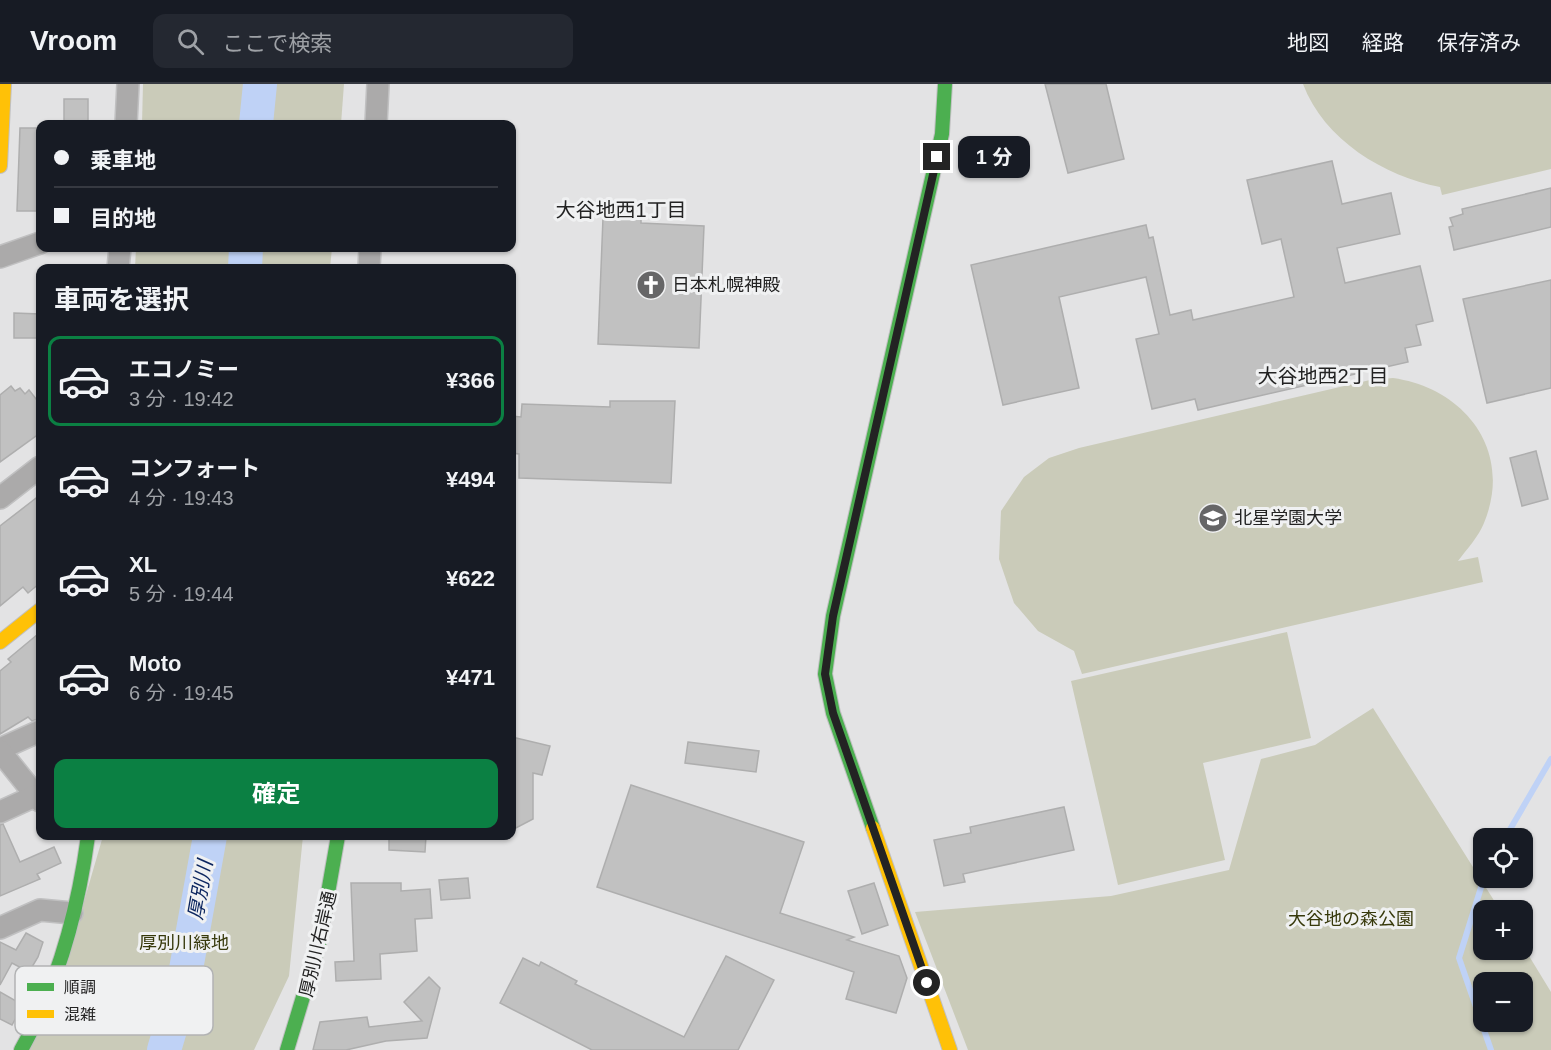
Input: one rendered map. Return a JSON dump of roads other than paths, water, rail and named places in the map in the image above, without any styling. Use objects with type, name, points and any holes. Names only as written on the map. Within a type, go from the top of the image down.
[{"type":"street","points":[[0,166],[4,84]]},
{"type":"street","points":[[126,120],[129,84]]},
{"type":"street","points":[[376,120],[378,84]]},
{"type":"street","points":[[945,84],[942,134],[833,616],[825,674],[833,713],[950,1050]]},
{"type":"street","points":[[0,257],[36,244]]},
{"type":"street","points":[[0,498],[36,470]]},
{"type":"street","points":[[0,642],[36,613]]},
{"type":"street","points":[[36,732],[0,750],[36,795]]},
{"type":"street","points":[[0,812],[36,799]]},
{"type":"street","points":[[57,966],[72,913],[84,840]]},
{"type":"street","name":"厚別川右岸通","points":[[287,1050],[308,991],[334,874],[338,840]]},
{"type":"street","points":[[0,928],[40,910],[72,913]]},
{"type":"street","points":[[21,1050],[31,1035]]},
{"type":"waterway","name":"厚別川","points":[[256,120],[260,84]]},
{"type":"waterway","name":"厚別川","points":[[245,264],[246,252]]},
{"type":"waterway","points":[[1511,828],[1551,759]]},
{"type":"waterway","name":"厚別川","points":[[187,966],[209,840]]},
{"type":"waterway","points":[[1481,888],[1459,958],[1491,1050]]},
{"type":"waterway","name":"厚別川","points":[[164,1050],[168,1035]]},
{"type":"place","name":"日本札幌神殿","points":[[651,285]]},
{"type":"place","name":"北星学園大学","points":[[1213,518]]},
{"type":"district","name":"大谷地西1丁目","points":[[621,210]]},
{"type":"district","name":"大谷地西2丁目","points":[[1323,376]]},
{"type":"park label","name":"大谷地の森公園","points":[[1351,919]]},
{"type":"park label","name":"厚別川緑地","points":[[184,943]]}]
